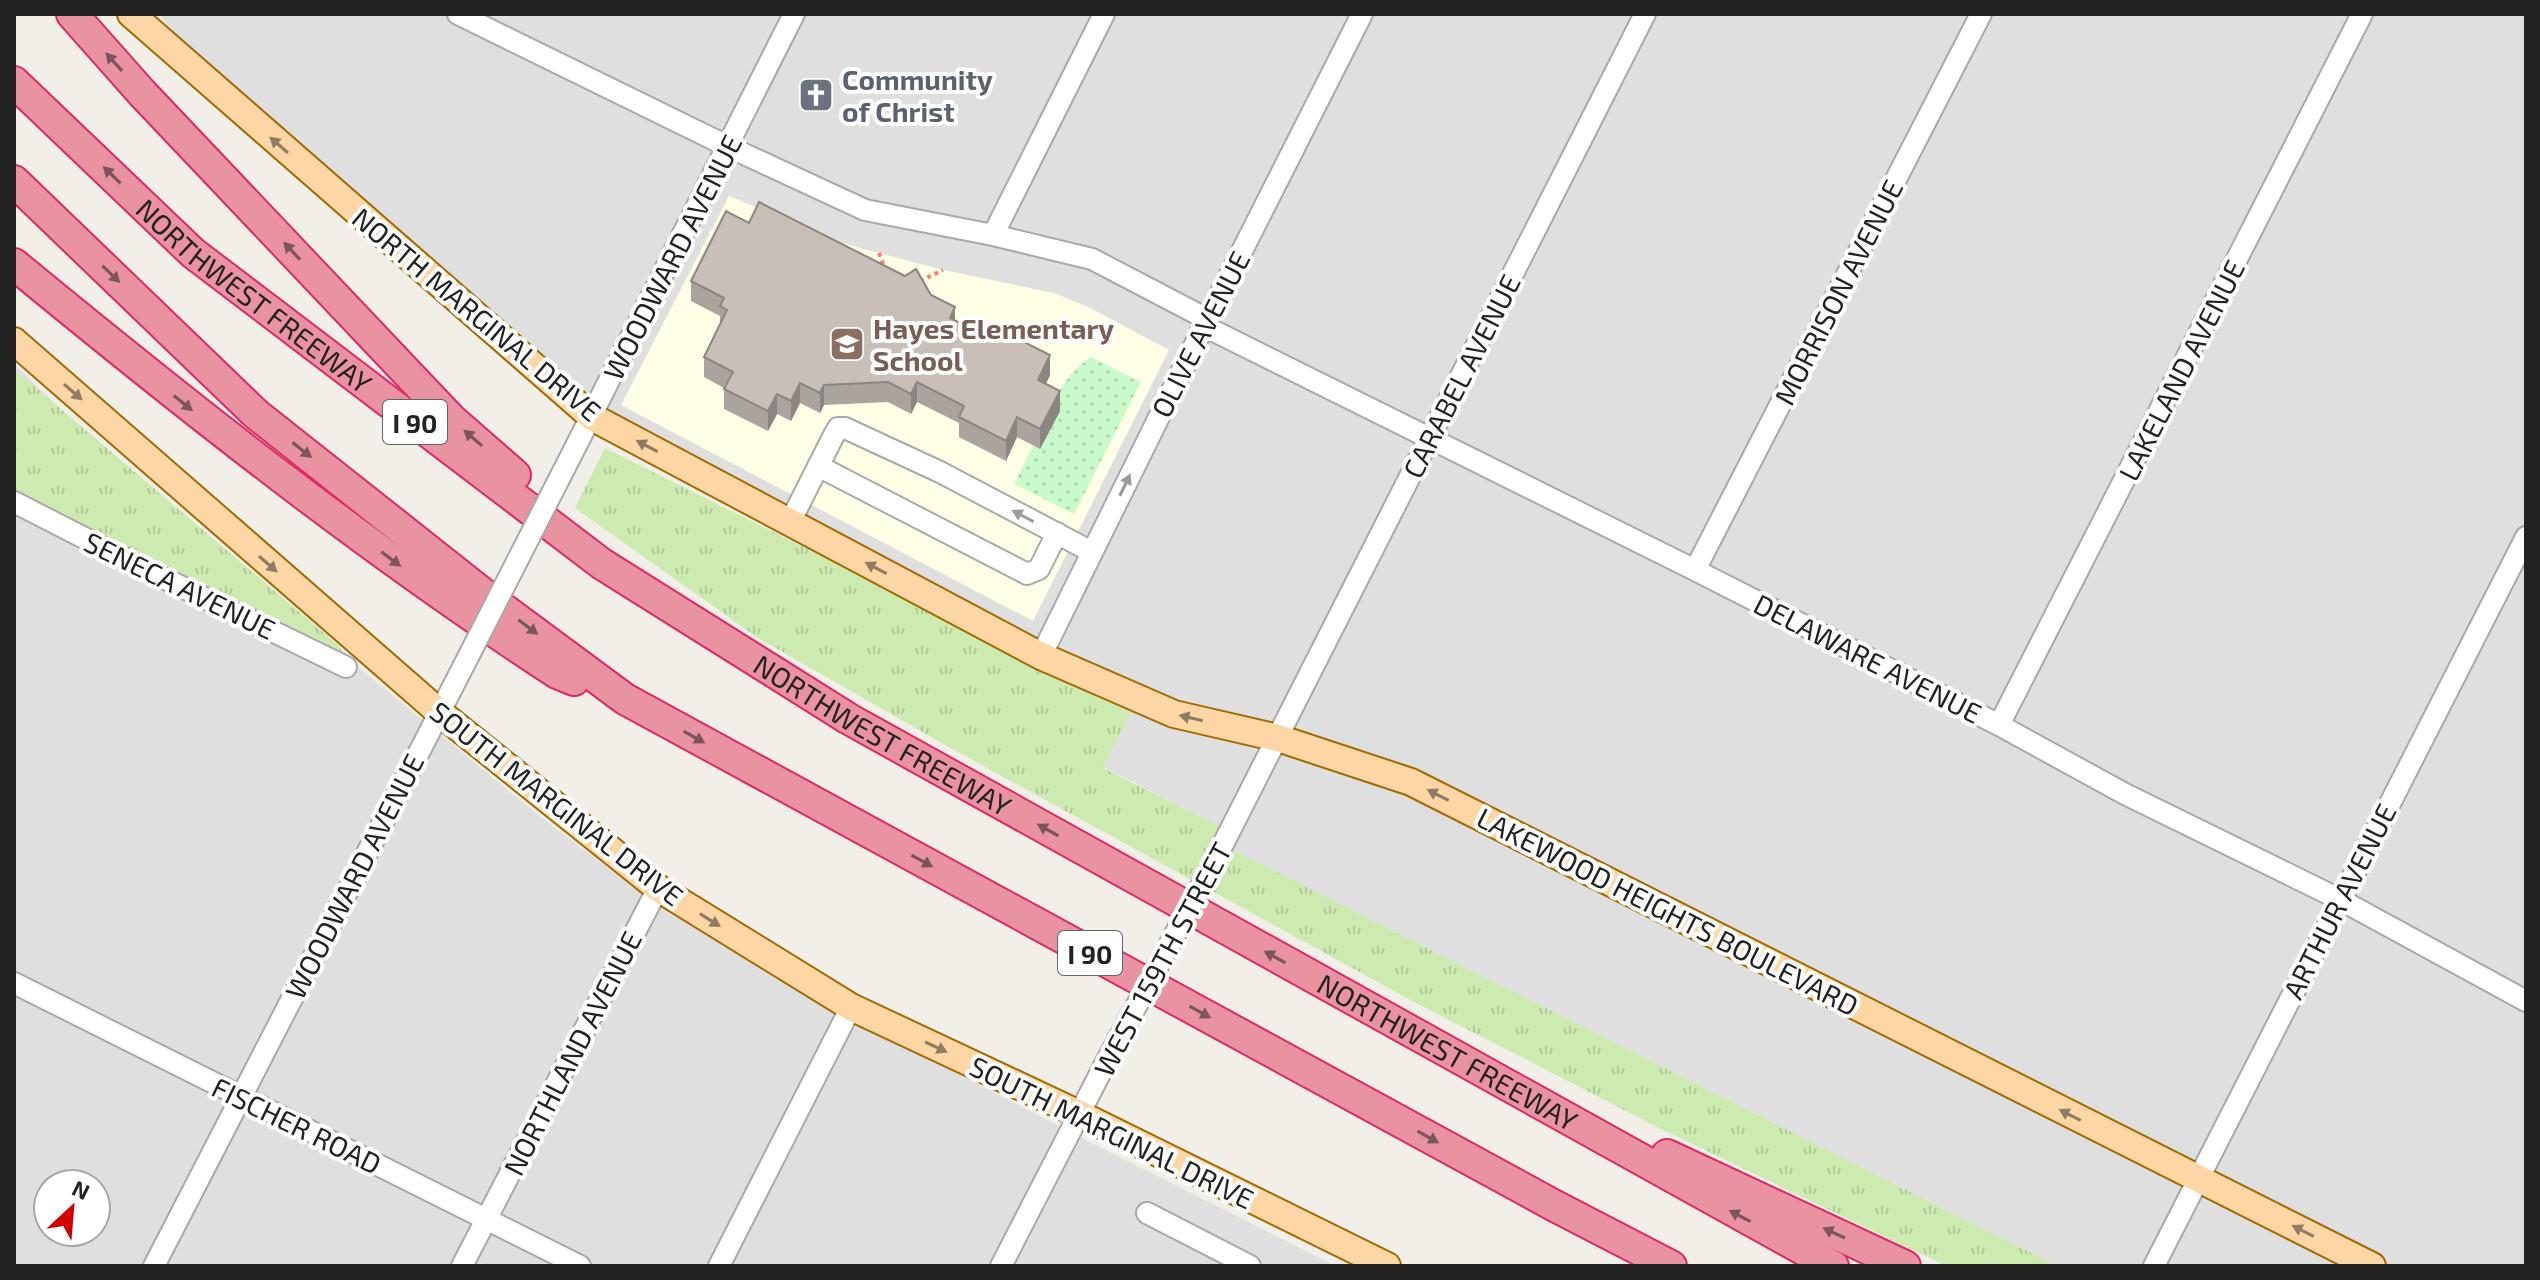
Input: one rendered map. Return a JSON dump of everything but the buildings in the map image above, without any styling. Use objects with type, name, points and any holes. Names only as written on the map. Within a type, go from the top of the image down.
[{"type":"highway","points":[[72,14],[142,93],[451,419],[584,536],[849,719]]},
{"type":"highway","name":"NORTHWEST FREEWAY","points":[[14,82],[205,262],[602,564],[849,719],[1833,1266]]},
{"type":"highway","name":"I 90","points":[[14,181],[256,414],[473,586],[625,699],[1555,1206],[1671,1266]]},
{"type":"highway","points":[[14,264],[193,411],[458,609],[557,673],[625,699]]},
{"type":"highway","points":[[1441,1050],[1905,1266]]},
{"type":"highway","points":[[1555,1206],[1643,1266]]},
{"type":"main road","name":"NORTH MARGINAL DRIVE","points":[[131,14],[592,417],[945,605]]},
{"type":"main road","name":"SOUTH MARGINAL DRIVE","points":[[14,341],[439,712],[658,888],[851,1007],[1079,1114],[1387,1266]]},
{"type":"main road","name":"LAKEWOOD HEIGHTS BOULEVARD","points":[[945,605],[1041,656],[1174,714],[1278,738],[1411,782],[2372,1266]]},
{"type":"street","points":[[154,14],[160,41]]},
{"type":"street","name":"DELAWARE AVENUE","points":[[458,14],[865,210],[993,235],[1092,259],[1429,439],[1695,570],[1999,725],[2125,794],[2339,899],[2526,1001]]},
{"type":"street","name":"WOODWARD AVENUE","points":[[154,1266],[592,417],[794,14]]},
{"type":"street","points":[[993,235],[1104,14]]},
{"type":"street","name":"OLIVE AVENUE","points":[[1041,656],[1362,14]]},
{"type":"street","name":"CARABEL AVENUE","points":[[1278,738],[1645,14]]},
{"type":"street","name":"MORRISON AVENUE","points":[[1695,570],[1981,14]]},
{"type":"street","name":"LAKELAND AVENUE","points":[[1999,725],[2362,14]]},
{"type":"street","points":[[790,522],[838,428],[855,430],[1092,552]]},
{"type":"street","points":[[818,466],[1027,574],[1039,569],[1057,533]]},
{"type":"street","name":"SENECA AVENUE","points":[[14,502],[346,667]]},
{"type":"street","name":"ARTHUR AVENUE","points":[[2154,1266],[2526,537]]},
{"type":"street","name":"WEST 159TH STREET","points":[[1001,1266],[1278,738]]},
{"type":"street","name":"NORTHLAND AVENUE","points":[[462,1266],[658,888]]},
{"type":"street","name":"FISCHER ROAD","points":[[14,983],[580,1266]]},
{"type":"street","points":[[719,1266],[851,1007]]},
{"type":"street","points":[[1147,1213],[1250,1266]]},
{"type":"path","points":[[879,253],[886,272]]},
{"type":"path","points":[[916,283],[943,270]]},
{"type":"shaded area","points":[[160,14],[2526,14],[2526,1266],[2057,1266],[1214,841],[1221,827],[1103,767],[1143,690],[631,426],[560,377],[174,38]]},
{"type":"shaded area","points":[[729,196],[845,244],[943,270],[1054,293],[1090,308],[1169,350],[1033,621],[621,405]]},
{"type":"shaded area","points":[[14,364],[73,421],[338,645],[340,652],[537,814],[660,908],[815,1000],[1336,1266],[14,1266]]},
{"type":"green space","points":[[1091,357],[1141,382],[1074,514],[1014,484],[1033,446],[1041,449],[1052,409],[1063,386],[1070,375]]},
{"type":"green space","points":[[14,369],[338,645],[342,651],[14,490]]},
{"type":"green space","points":[[605,448],[1132,711],[1103,768],[1221,827],[1215,841],[2057,1266],[1946,1266],[1659,1128],[1416,1003],[947,746],[758,638],[575,508]]},
{"type":"place","name":"Community of Christ","points":[[816,95]]},
{"type":"place","name":"Hayes Elementary School","points":[[847,344]]}]
